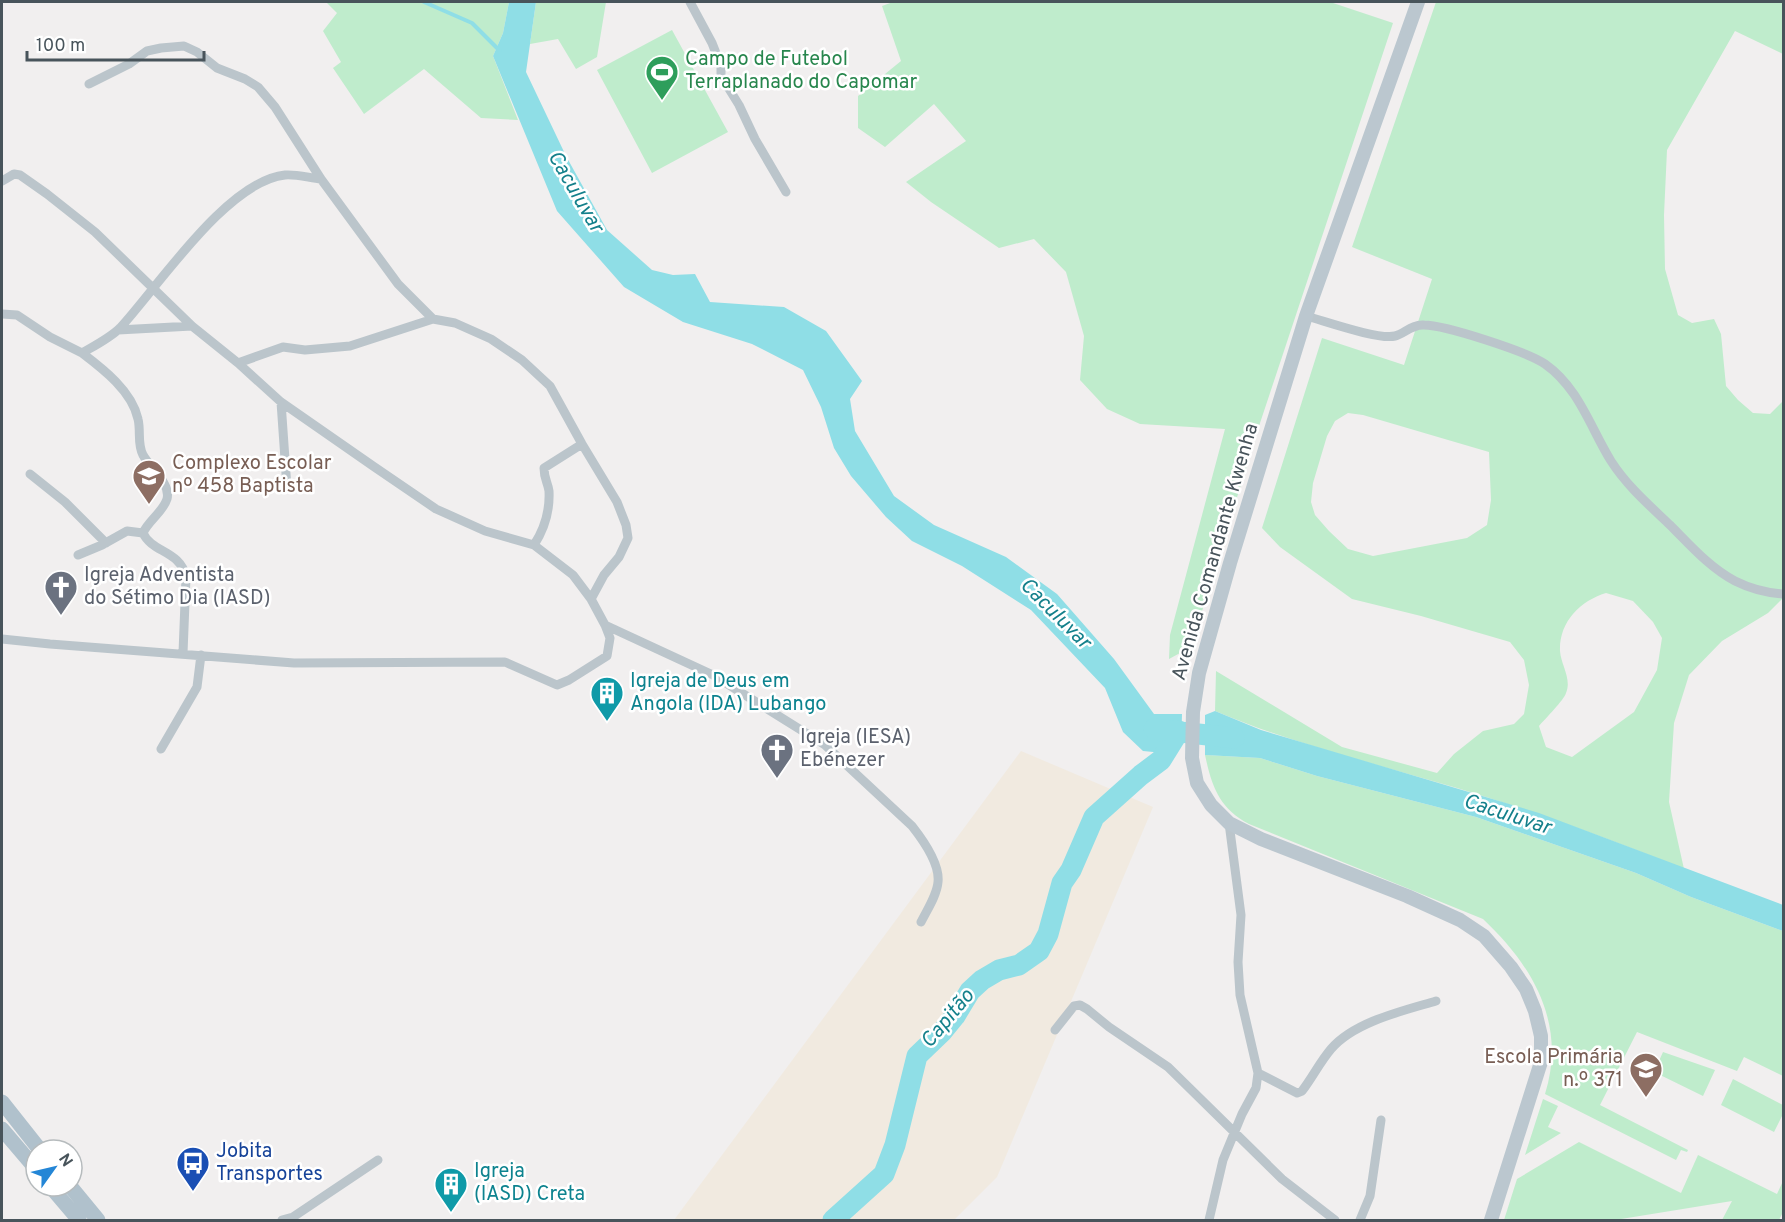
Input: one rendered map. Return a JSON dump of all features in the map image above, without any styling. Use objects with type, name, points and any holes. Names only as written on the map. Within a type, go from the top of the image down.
[{"type":"main road","name":"Avenida Comandante Kwenha","points":[[1418,2],[1306,316],[1214,620],[1199,673],[1193,712],[1192,758],[1197,783],[1211,805],[1229,823],[1261,839],[1407,896],[1460,920],[1484,936],[1511,967],[1526,989],[1535,1011],[1541,1036],[1541,1062],[1491,1221]]},
{"type":"main road","points":[[2,1102],[30,1138]]},
{"type":"main road","points":[[2,1128],[24,1155]]},
{"type":"main road","points":[[60,1198],[79,1221]]},
{"type":"main road","points":[[80,1198],[98,1221]]},
{"type":"street","points":[[690,2],[722,66],[721,76],[786,192]]},
{"type":"street","points":[[89,84],[129,64],[147,51],[184,46],[197,52],[217,68],[258,87],[275,107],[321,179],[398,284],[433,319]]},
{"type":"street","points":[[2,181],[14,174],[20,175],[47,194],[94,232],[192,326],[238,363],[280,402],[436,508],[485,531],[534,545],[573,575],[591,599],[610,638],[607,656],[558,685],[505,662],[294,663],[2,639]]},
{"type":"street","points":[[82,353],[118,330],[196,238],[239,195],[268,180],[285,175],[321,179]]},
{"type":"street","points":[[2,314],[18,315],[50,337],[82,353],[113,379],[136,410],[139,421],[140,448],[167,491],[167,500],[143,533]]},
{"type":"street","points":[[1306,316],[1376,335],[1395,336],[1422,324],[1439,327],[1520,352],[1544,363],[1562,379],[1578,399],[1612,462],[1637,494],[1679,535],[1736,582],[1765,593],[1784,594]]},
{"type":"street","points":[[238,363],[283,347],[305,350],[350,346],[433,319],[455,323],[491,339],[522,360],[550,387],[617,502],[626,525],[628,537],[620,557],[604,575],[591,599]]},
{"type":"street","points":[[118,330],[192,326]]},
{"type":"street","points":[[280,402],[287,488]]},
{"type":"street","points":[[534,545],[544,530],[547,518],[549,488],[543,480],[544,468],[582,444]]},
{"type":"street","points":[[30,474],[65,502],[106,543]]},
{"type":"street","points":[[78,555],[127,531],[143,533],[149,541],[179,560],[186,577],[183,653]]},
{"type":"street","points":[[605,625],[712,675],[825,745],[912,826],[924,845],[938,876],[936,890],[921,922]]},
{"type":"street","points":[[161,749],[197,687],[201,655]]},
{"type":"street","points":[[1209,1221],[1223,1160],[1242,1114],[1256,1088],[1258,1073],[1240,995],[1238,962],[1241,915],[1229,823]]},
{"type":"street","points":[[1258,1073],[1297,1092],[1302,1091],[1331,1048],[1351,1031],[1436,1001]]},
{"type":"street","points":[[1055,1030],[1074,1006],[1087,1009],[1109,1027],[1168,1067],[1282,1179],[1335,1221]]},
{"type":"street","points":[[1360,1221],[1370,1196],[1382,1120]]},
{"type":"street","points":[[282,1221],[378,1160]]},
{"type":"green space","points":[[326,2],[509,2],[503,33],[493,56],[518,120],[481,118],[424,69],[364,114],[333,68],[341,62],[323,31],[337,13]]},
{"type":"green space","points":[[536,2],[606,2],[597,57],[576,69],[558,39],[530,44]]},
{"type":"green space","points":[[893,2],[1330,2],[1393,23],[1258,429],[1191,647],[1169,659],[1170,635],[1225,429],[1140,424],[1107,409],[1080,380],[1084,336],[1066,272],[1034,239],[999,248],[931,202],[906,182],[966,141],[934,104],[885,147],[858,128],[858,96],[901,61],[882,6]]},
{"type":"green space","points":[[1436,2],[1783,2],[1783,54],[1735,31],[1667,150],[1664,215],[1665,269],[1678,315],[1692,323],[1714,319],[1721,334],[1726,386],[1753,413],[1770,414],[1784,400],[1783,598],[1768,613],[1722,641],[1689,675],[1674,723],[1669,802],[1684,869],[1515,806],[1304,744],[1215,711],[1216,671],[1342,747],[1437,773],[1454,754],[1483,731],[1514,724],[1524,714],[1529,685],[1524,660],[1510,642],[1352,599],[1280,547],[1262,528],[1322,338],[1404,365],[1432,279],[1352,247]],"holes":[[[1348,413],[1363,415],[1489,452],[1491,500],[1487,525],[1467,538],[1373,556],[1348,549],[1315,515],[1311,502],[1313,483],[1327,436],[1335,421]],[[1606,593],[1633,601],[1653,622],[1662,638],[1657,670],[1634,712],[1572,757],[1546,747],[1539,726],[1562,700],[1568,688],[1560,651],[1567,622],[1588,601]]]},
{"type":"green space","name":"Campo de Futebol Terraplanado do Capomar","points":[[672,30],[728,132],[652,173],[597,70]]},
{"type":"green space","points":[[1205,755],[1260,758],[1317,776],[1476,817],[1636,873],[1691,897],[1783,931],[1783,1076],[1744,1057],[1737,1071],[1637,1032],[1600,1105],[1688,1150],[1687,1152],[1681,1150],[1676,1160],[1545,1094],[1551,1068],[1552,1044],[1541,998],[1517,956],[1483,919],[1249,824],[1230,811],[1218,796]]},
{"type":"green space","points":[[1663,1052],[1715,1070],[1703,1096],[1654,1072]]},
{"type":"green space","points":[[1733,1079],[1783,1105],[1783,1114],[1774,1132],[1721,1105]]},
{"type":"green space","points":[[1543,1099],[1558,1106],[1548,1127],[1561,1133],[1525,1155]]},
{"type":"green space","points":[[1579,1142],[1681,1193],[1698,1155],[1777,1194],[1783,1181],[1783,1212],[1779,1220],[1722,1220],[1732,1201],[1615,1220],[1504,1220],[1517,1179]]},
{"type":"sand","points":[[1021,751],[1153,807],[997,1177],[954,1220],[674,1220]]},
{"type":"water","points":[[509,2],[536,2],[526,72],[566,156],[607,230],[652,270],[673,275],[695,274],[710,302],[784,307],[826,331],[862,381],[850,399],[855,431],[894,496],[934,525],[1006,557],[1057,594],[1114,659],[1154,714],[1182,714],[1181,746],[1174,754],[1143,751],[1123,732],[1105,688],[1031,610],[962,566],[912,541],[886,517],[851,476],[834,448],[821,407],[803,370],[752,344],[683,322],[624,287],[557,211],[493,56],[503,33]]},
{"type":"water","points":[[1215,711],[1261,730],[1539,813],[1783,905],[1783,931],[1691,897],[1636,873],[1476,817],[1317,776],[1260,758],[1205,755],[1205,715]]},
{"type":"waterway","points":[[424,2],[472,23],[500,51]]},
{"type":"waterway","name":"Caculuvar","points":[[1154,729],[1234,738]]},
{"type":"waterway","name":"Capitão","points":[[833,1220],[884,1174],[895,1145],[917,1056],[942,1032],[970,991],[982,980],[999,970],[1019,965],[1039,951],[1048,934],[1062,883],[1071,870],[1094,817],[1161,760],[1179,731]]},
{"type":"place","name":"Campo de Futebol Terraplanado do Capomar","points":[[662,101]]},
{"type":"place","name":"Complexo Escolar nº 458 Baptista","points":[[149,505]]},
{"type":"place","name":"Igreja Adventista do Sétimo Dia (IASD)","points":[[61,616]]},
{"type":"place","name":"Igreja de Deus em Angola (IDA) Lubango","points":[[607,722]]},
{"type":"place","name":"Igreja (IESA) Ebénezer","points":[[777,779]]},
{"type":"place","name":"Escola Primária n.º 371","points":[[1646,1098]]},
{"type":"place","name":"Jobita Transportes","points":[[193,1192]]},
{"type":"place","name":"Igreja (IASD) Creta","points":[[451,1213]]}]
